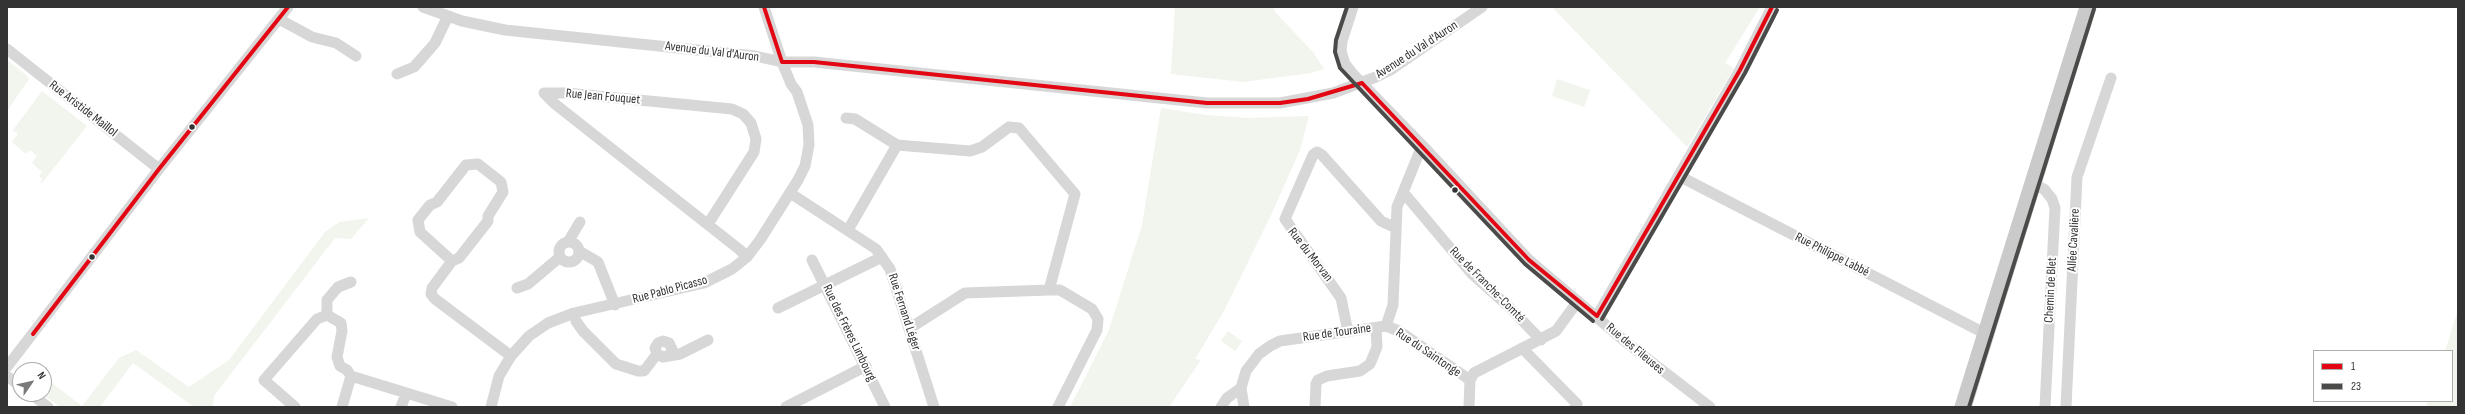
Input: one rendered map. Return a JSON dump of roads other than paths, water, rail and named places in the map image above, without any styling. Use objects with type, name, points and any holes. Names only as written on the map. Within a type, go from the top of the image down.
[{"type":"main road","points":[[1963,407],[2088,7]]},
{"type":"street","points":[[7,367],[159,168],[288,7]]},
{"type":"street","name":"Avenue du Val d'Auron","points":[[423,7],[462,21],[505,30],[756,56],[782,62],[814,62],[1207,103],[1280,103],[1308,99],[1362,83],[1392,69],[1482,7]]},
{"type":"street","name":"Rue Pablo Picasso","points":[[491,407],[499,376],[511,356],[529,336],[543,327],[560,318],[574,314],[704,283],[732,269],[747,257],[760,240],[790,193],[805,166],[809,145],[808,125],[797,92],[791,84],[782,62],[764,7]]},
{"type":"street","name":"Rue des Fileuses","points":[[1353,7],[1342,41],[1341,51],[1346,64],[1362,83],[1529,260],[1656,366],[1710,407]]},
{"type":"street","points":[[1597,316],[1758,37],[1772,7]]},
{"type":"street","points":[[397,74],[414,67],[422,58],[435,43],[448,16]]},
{"type":"street","points":[[278,19],[312,38],[336,43],[356,56]]},
{"type":"street","name":"Rue Aristide Maillol","points":[[7,49],[159,168]]},
{"type":"street","name":"Allée Cavalière","points":[[2066,407],[2077,177],[2111,78]]},
{"type":"street","name":"Rue Jean Fouquet","points":[[708,224],[754,152],[756,139],[751,123],[743,114],[732,109],[566,93],[544,93],[555,104],[708,224],[747,257]]},
{"type":"street","points":[[846,118],[855,119],[903,148],[970,151],[982,147],[1009,127],[1019,128],[1075,194],[1049,290]]},
{"type":"street","points":[[848,230],[897,145]]},
{"type":"street","name":"Rue de Touraine","points":[[1244,407],[1241,388],[1246,371],[1252,362],[1270,346],[1280,341],[1381,327],[1393,305],[1397,207],[1418,153],[1424,147]]},
{"type":"street","name":"Rue du Morvan","points":[[1348,332],[1343,303],[1337,291],[1285,219],[1313,155],[1317,152],[1322,155],[1381,221],[1396,228]]},
{"type":"street","points":[[452,261],[420,232],[418,220],[430,205],[437,202],[466,165],[478,164],[501,182],[504,192],[488,216],[488,221],[459,258],[452,261],[432,288],[431,294],[435,299],[511,356]]},
{"type":"street","name":"Rue Philippe Labbé","points":[[1679,176],[1986,334]]},
{"type":"street","name":"Chemin de Blet","points":[[2033,184],[2044,189],[2055,208],[2045,407]]},
{"type":"street","name":"Rue de Franche-Comté","points":[[1403,192],[1472,274],[1508,306],[1541,340]]},
{"type":"street","name":"Rue Fernand Léger","points":[[790,193],[876,249],[882,257],[890,269],[934,407]]},
{"type":"street","points":[[518,288],[528,284],[560,257],[561,247],[568,242],[580,222]]},
{"type":"street","points":[[568,242],[574,244],[579,251],[598,262],[615,305]]},
{"type":"street","points":[[560,257],[565,261],[572,262],[578,258],[579,251]]},
{"type":"street","points":[[778,308],[824,284],[882,257]]},
{"type":"street","name":"Rue des Frères Limbourg","points":[[812,260],[866,366],[885,407]]},
{"type":"street","points":[[327,315],[327,300],[338,287],[351,282]]},
{"type":"street","points":[[910,328],[965,293],[1060,290],[1092,308],[1098,319],[1097,330],[1058,407]]},
{"type":"street","points":[[1469,407],[1470,380],[1474,373],[1481,368],[1541,340],[1556,331],[1578,301]]},
{"type":"street","points":[[574,314],[576,321],[583,331],[616,364],[638,371],[644,370],[657,354],[655,348],[658,343],[663,341],[669,343],[672,348],[670,354],[680,354],[708,340]]},
{"type":"street","points":[[327,315],[341,323],[342,331],[337,357],[340,366],[347,370],[351,376],[452,407]]},
{"type":"street","points":[[295,407],[264,380],[317,320],[327,315]]},
{"type":"street","points":[[1315,407],[1316,384],[1318,380],[1327,376],[1360,372],[1370,364],[1377,347],[1381,327]]},
{"type":"street","name":"Rue du Saintonge","points":[[1381,327],[1399,332],[1470,380]]},
{"type":"street","points":[[1522,348],[1578,406]]},
{"type":"street","points":[[786,407],[866,366]]},
{"type":"street","points":[[342,407],[351,376]]},
{"type":"street","points":[[1221,407],[1227,398],[1241,388]]},
{"type":"street","points":[[401,407],[406,394]]}]
